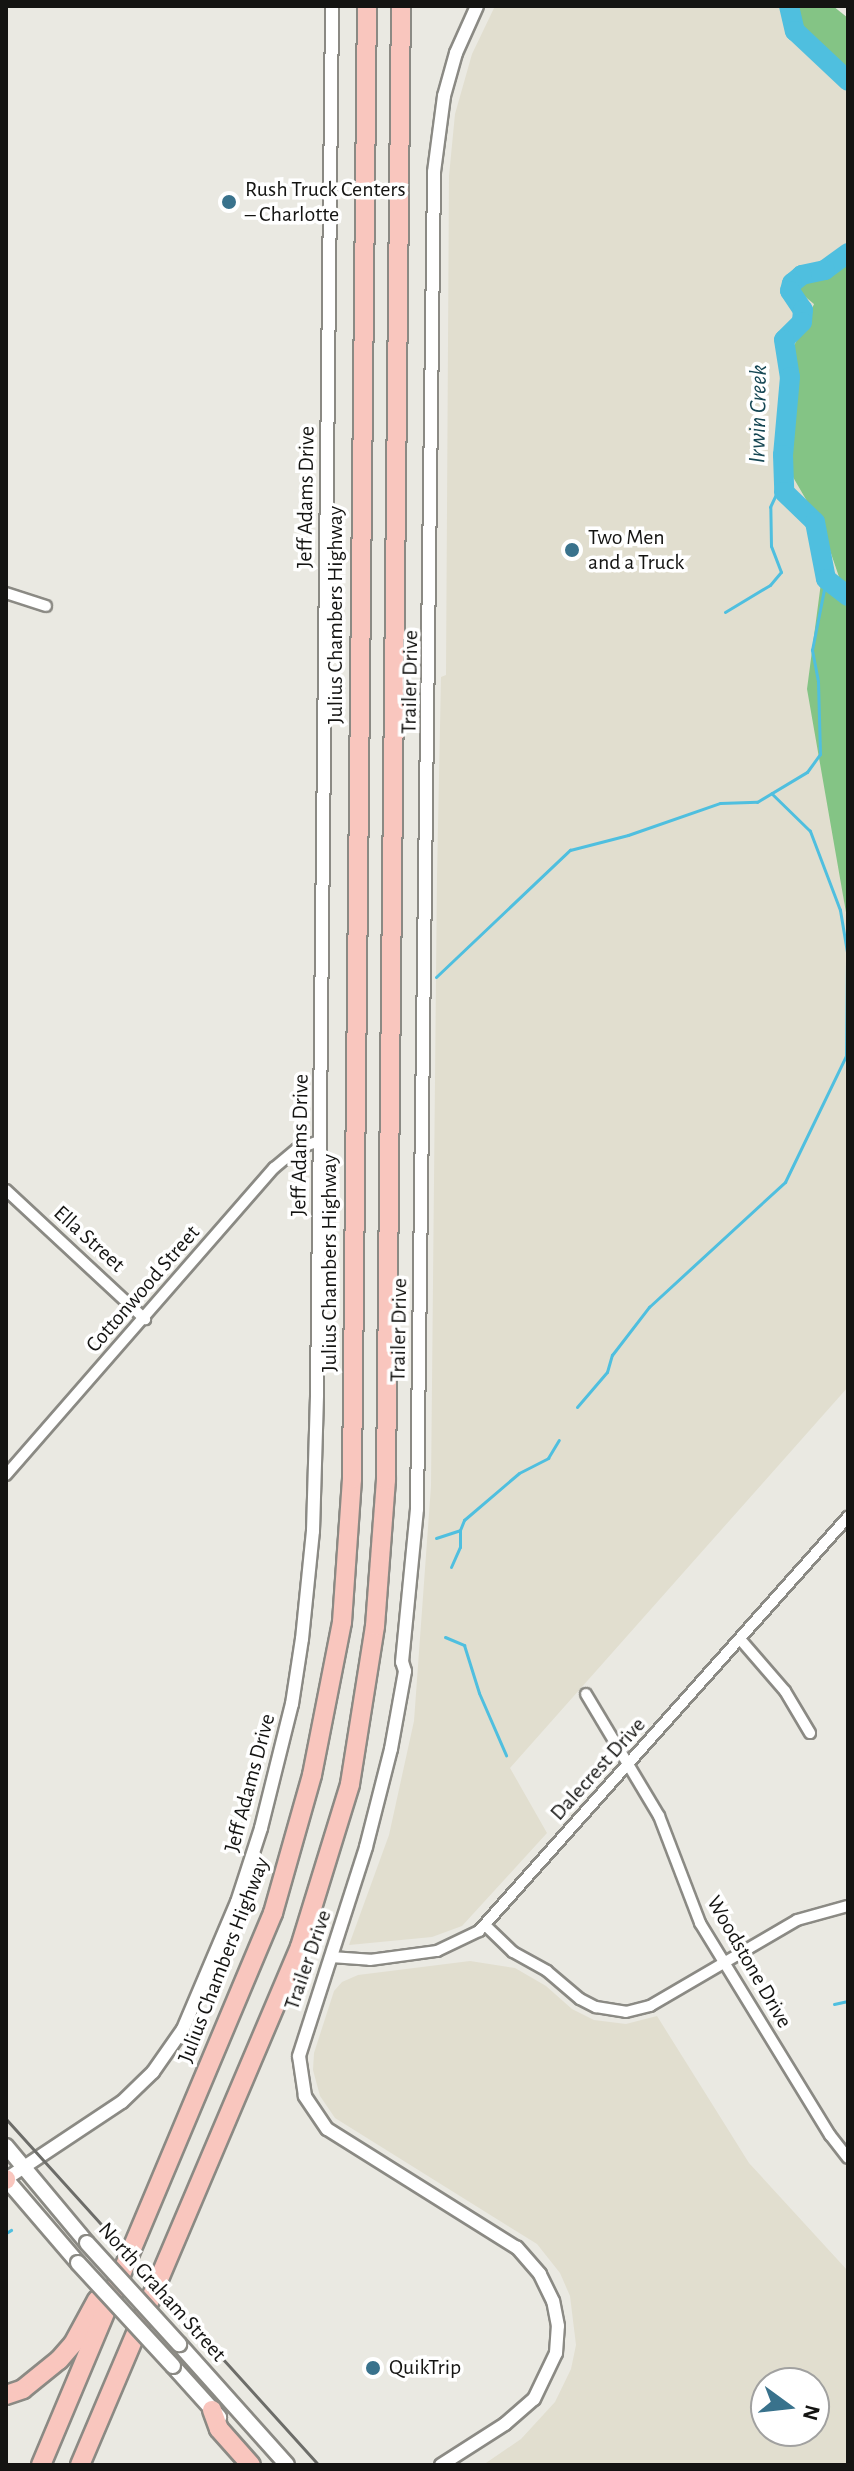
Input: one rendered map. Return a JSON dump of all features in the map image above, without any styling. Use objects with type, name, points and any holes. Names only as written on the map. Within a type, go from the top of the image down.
[{"type":"highway","name":"Julius Chambers Highway","points":[[41,2465],[253,1965],[277,1899],[326,1715],[347,1566],[352,1479],[367,6]]},
{"type":"highway","points":[[80,2465],[289,1974],[319,1891],[356,1753],[378,1603],[386,1480],[401,6]]},
{"type":"highway","points":[[6,2395],[43,2374],[73,2344],[161,2176]]},
{"type":"highway","points":[[94,2465],[129,2352]]},
{"type":"highway","points":[[212,2410],[219,2429],[251,2465]]},
{"type":"main road","name":"North Graham Street","points":[[6,2146],[87,2243],[287,2465]]},
{"type":"main road","name":"North Graham Street","points":[[6,2179],[78,2263],[263,2465]]},
{"type":"street","name":"Jeff Adams Drive","points":[[6,2179],[122,2102],[169,2051],[214,1960],[261,1828],[292,1704],[313,1531],[332,6]]},
{"type":"street","name":"Trailer Drive","points":[[441,2465],[505,2424],[541,2389],[556,2353],[558,2326],[553,2301],[540,2274],[517,2248],[327,2129],[312,2111],[300,2080],[299,2056],[384,1782],[405,1671],[402,1662],[417,1509],[434,172],[444,96],[456,53],[477,6]]},
{"type":"street","points":[[6,593],[46,606]]},
{"type":"street","name":"Cottonwood Street","points":[[6,1475],[274,1168],[297,1149],[319,1141]]},
{"type":"street","name":"Ella Street","points":[[6,1190],[145,1319]]},
{"type":"street","name":"Dalecrest Drive","points":[[331,1957],[370,1960],[437,1951],[468,1939],[485,1925],[848,1517]]},
{"type":"street","points":[[740,1639],[785,1691],[810,1733]]},
{"type":"street","name":"Woodstone Drive","points":[[586,1694],[659,1816],[692,1905],[724,1962],[830,2135],[848,2158]]},
{"type":"street","points":[[485,1925],[513,1952],[547,1971],[580,1999],[609,2011],[626,2012],[650,2006],[797,1920],[848,1906]]},
{"type":"shaded area","points":[[495,6],[787,6],[790,19],[824,62],[848,78],[848,260],[796,289],[814,303],[792,350],[790,472],[822,527],[840,581],[823,575],[840,869],[848,932],[848,1387],[510,1768],[547,1833],[462,1926],[432,1937],[349,1945],[389,1835],[414,1721],[431,1486],[437,876],[441,677],[446,675],[449,176],[455,114],[472,54]]},
{"type":"shaded area","points":[[470,1961],[515,1968],[546,1986],[572,2009],[594,2020],[626,2024],[657,2016],[749,2163],[848,2271],[848,2465],[483,2465],[521,2439],[555,2402],[571,2369],[576,2345],[570,2296],[560,2273],[537,2244],[335,2118],[320,2096],[313,2070],[314,2053],[334,1991],[342,1982],[358,1975]]},
{"type":"green space","points":[[787,6],[833,6],[848,18],[848,78],[824,62],[790,19]]},
{"type":"green space","points":[[848,260],[848,924],[807,689],[822,575],[840,580],[822,527],[790,472],[792,350],[814,304],[796,289]]},
{"type":"waterway","name":"Irwin Creek","points":[[789,6],[795,31],[848,81]]},
{"type":"waterway","name":"Irwin Creek","points":[[848,253],[825,270],[802,275],[792,283],[790,291],[803,310],[802,322],[784,340],[790,377],[783,455],[784,492],[815,522],[826,579],[848,596]]},
{"type":"waterway","points":[[725,612],[770,585],[781,572],[771,546],[770,507],[778,490],[784,492]]},
{"type":"waterway","points":[[436,977],[570,850],[628,835],[720,803],[757,802],[807,772],[820,754],[818,681],[812,650],[826,579]]},
{"type":"waterway","points":[[577,1407],[607,1372],[612,1355],[649,1307],[785,1182],[846,1056],[847,952],[840,910],[810,831],[771,793]]},
{"type":"waterway","points":[[451,1567],[460,1547],[460,1530],[464,1520],[519,1473],[548,1458],[559,1440]]},
{"type":"waterway","points":[[436,1538],[460,1530]]},
{"type":"waterway","points":[[445,1637],[464,1645],[479,1693],[506,1755]]},
{"type":"waterway","points":[[834,2004],[848,2001]]},
{"type":"waterway","points":[[6,2233],[11,2230]]},
{"type":"railway","points":[[6,2119],[319,2465]]},
{"type":"place","name":"Rush Truck Centers – Charlotte","points":[[229,202]]},
{"type":"place","name":"Two Men and a Truck","points":[[572,550]]},
{"type":"place","name":"QuikTrip","points":[[373,2368]]}]
